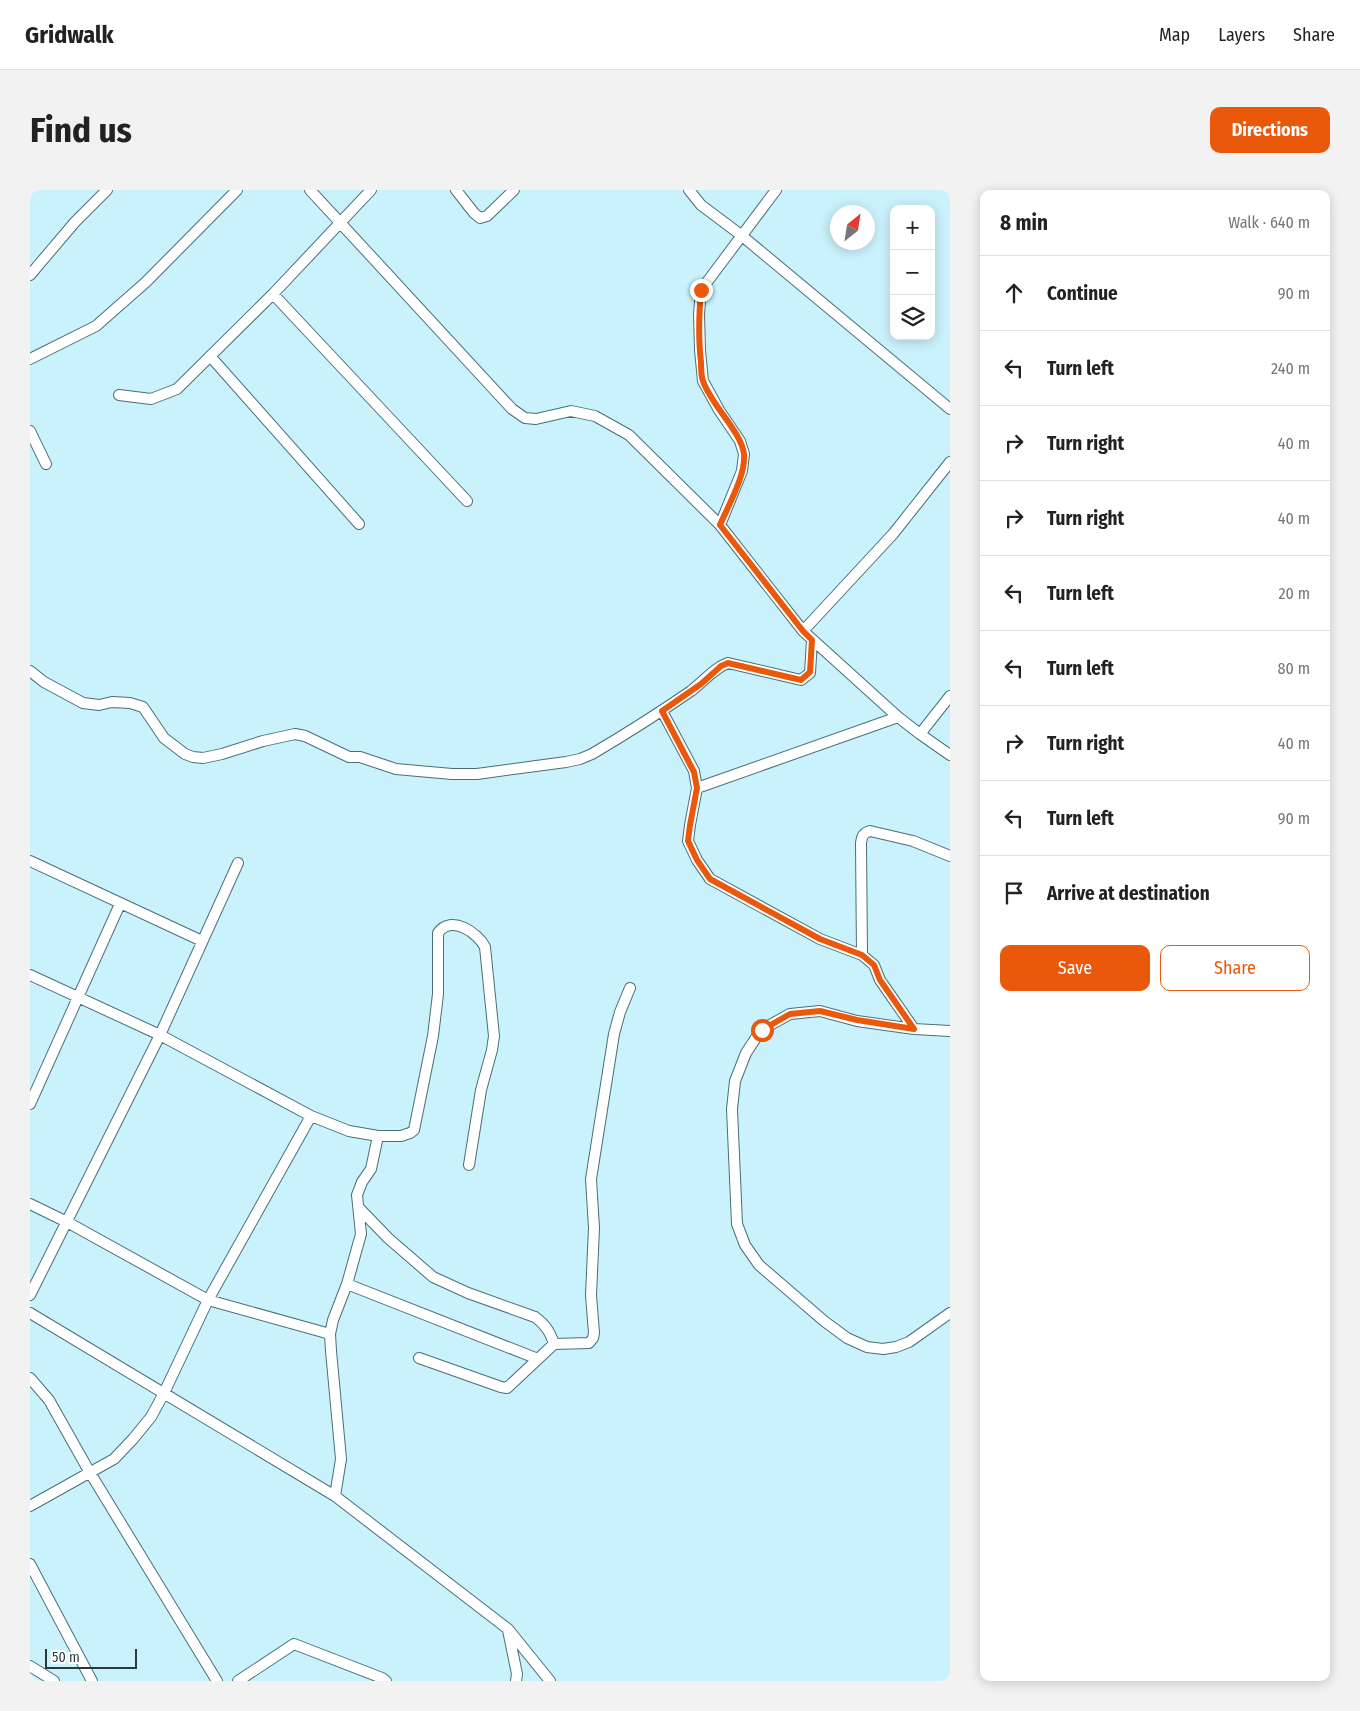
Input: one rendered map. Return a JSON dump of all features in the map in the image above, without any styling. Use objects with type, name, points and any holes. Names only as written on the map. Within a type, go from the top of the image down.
[{"type":"street","points":[[30,275],[34,262],[103,194],[91,190]]},
{"type":"street","points":[[30,358],[96,326],[146,282],[237,190]]},
{"type":"street","points":[[310,190],[512,409],[525,418],[530,419],[571,411],[595,416],[629,435],[720,525],[812,640],[898,717],[950,755]]},
{"type":"street","points":[[119,395],[151,399],[177,389],[272,294],[370,190]]},
{"type":"street","points":[[456,190],[480,218],[487,216],[514,190]]},
{"type":"street","points":[[689,190],[701,205],[741,235],[950,409]]},
{"type":"street","points":[[720,525],[742,471],[744,454],[740,441],[718,410],[703,381],[699,314],[701,290],[776,190]]},
{"type":"street","points":[[272,294],[467,501]]},
{"type":"street","points":[[210,356],[359,524]]},
{"type":"street","points":[[30,431],[46,464]]},
{"type":"street","points":[[803,631],[893,534],[950,462]]},
{"type":"street","points":[[30,670],[44,682],[83,703],[99,706],[112,702],[130,703],[143,707],[164,738],[185,754],[193,757],[203,758],[222,754],[263,740],[295,734],[305,736],[349,757],[360,757],[396,769],[452,774],[477,774],[580,759],[592,754],[662,711],[701,684],[721,666],[728,663],[801,680],[810,672],[812,640]]},
{"type":"street","points":[[920,734],[950,696]]},
{"type":"street","points":[[662,711],[694,772],[697,788],[688,841],[697,860],[710,879],[820,939],[862,955],[874,965],[880,980],[914,1029]]},
{"type":"street","points":[[697,788],[898,717]]},
{"type":"street","points":[[862,955],[861,843],[865,832],[870,831],[913,841],[950,856]]},
{"type":"street","points":[[30,862],[202,941]]},
{"type":"street","points":[[30,1295],[160,1035],[238,862]]},
{"type":"street","points":[[31,1100],[120,904]]},
{"type":"street","points":[[30,975],[160,1035],[311,1116],[349,1131],[378,1136],[401,1136],[414,1130],[433,1036],[438,994],[437,936],[441,930],[448,927],[463,927],[476,935],[485,947],[494,1036],[481,1090],[469,1165]]},
{"type":"street","points":[[419,1358],[507,1388],[554,1344],[589,1343],[593,1338],[591,1295],[594,1228],[591,1179],[614,1034],[620,1012],[630,988]]},
{"type":"street","points":[[950,1031],[914,1029],[857,1020],[820,1011],[790,1014],[762,1030],[746,1053],[735,1081],[732,1109],[737,1224],[745,1246],[759,1265],[824,1322],[847,1338],[867,1347],[883,1349],[909,1342],[950,1314]]},
{"type":"street","points":[[30,1506],[114,1458],[151,1417],[208,1300],[311,1116]]},
{"type":"street","points":[[335,1496],[342,1459],[330,1351],[330,1334],[361,1234],[357,1195],[362,1182],[371,1169],[378,1136]]},
{"type":"street","points":[[30,1204],[67,1222],[208,1300],[330,1334]]},
{"type":"street","points":[[359,1208],[388,1238],[433,1277],[468,1293],[534,1317],[550,1331],[554,1344]]},
{"type":"street","points":[[347,1284],[538,1360]]},
{"type":"street","points":[[30,1313],[335,1496],[508,1629],[550,1681]]},
{"type":"street","points":[[30,1378],[49,1400],[89,1471],[217,1681]]},
{"type":"street","points":[[30,1564],[92,1681]]},
{"type":"street","points":[[508,1629],[517,1674],[516,1681]]},
{"type":"street","points":[[238,1681],[294,1644],[386,1681]]},
{"type":"street","points":[[30,1666],[54,1681]]},
{"type":"route","points":[[701,290],[699,314],[703,381],[718,410],[740,441],[744,454],[742,471],[720,525],[812,640],[810,672],[801,680],[728,663],[721,666],[701,684],[662,711],[694,772],[697,788],[688,841],[697,860],[710,879],[820,939],[862,955],[874,965],[880,980],[914,1029],[857,1020],[820,1011],[790,1014],[762,1030]]}]
